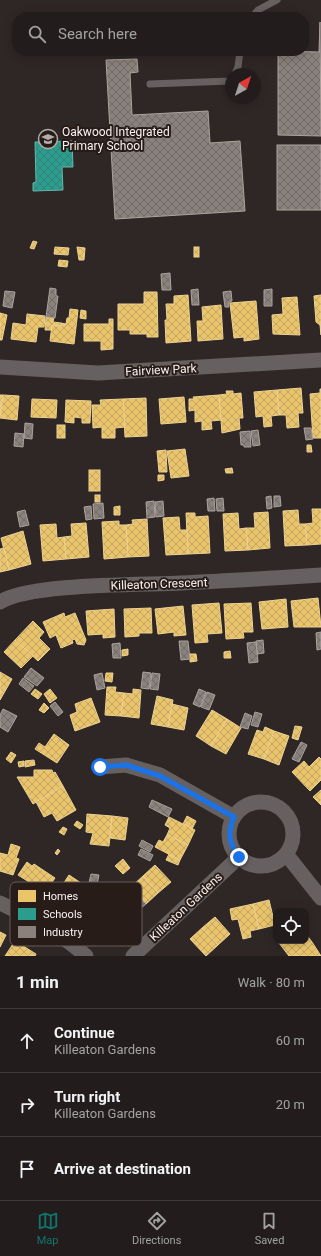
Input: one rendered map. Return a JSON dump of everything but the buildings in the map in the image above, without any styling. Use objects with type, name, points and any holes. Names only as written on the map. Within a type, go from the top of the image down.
[{"type":"street","name":"Fairview Park","points":[[0,367],[98,373],[321,360]]},
{"type":"street","name":"Killeaton Crescent","points":[[0,602],[9,596],[58,588],[248,580],[321,574]]},
{"type":"street","points":[[100,767],[126,765],[160,776],[234,817]]},
{"type":"street","points":[[255,802],[271,803],[280,807],[288,815],[293,830],[292,845],[286,854],[278,861],[268,865],[258,866],[248,863],[239,857],[234,850],[229,834],[234,817],[241,809],[255,802]]},
{"type":"street","points":[[286,854],[321,898]]},
{"type":"street","name":"Killeaton Gardens","points":[[133,956],[239,857]]},
{"type":"street","points":[[0,903],[10,908]]},
{"type":"street","points":[[76,946],[86,956]]},
{"type":"lane","points":[[256,12],[276,0]]},
{"type":"lane","points":[[238,68],[239,56]]},
{"type":"lane","points":[[150,84],[225,81]]},
{"type":"place","name":"Oakwood Integrated Primary School","points":[[48,139]]},
{"type":"route","points":[[100,767],[126,765],[160,776],[234,817],[230,825],[229,834],[230,842],[239,857]]}]
